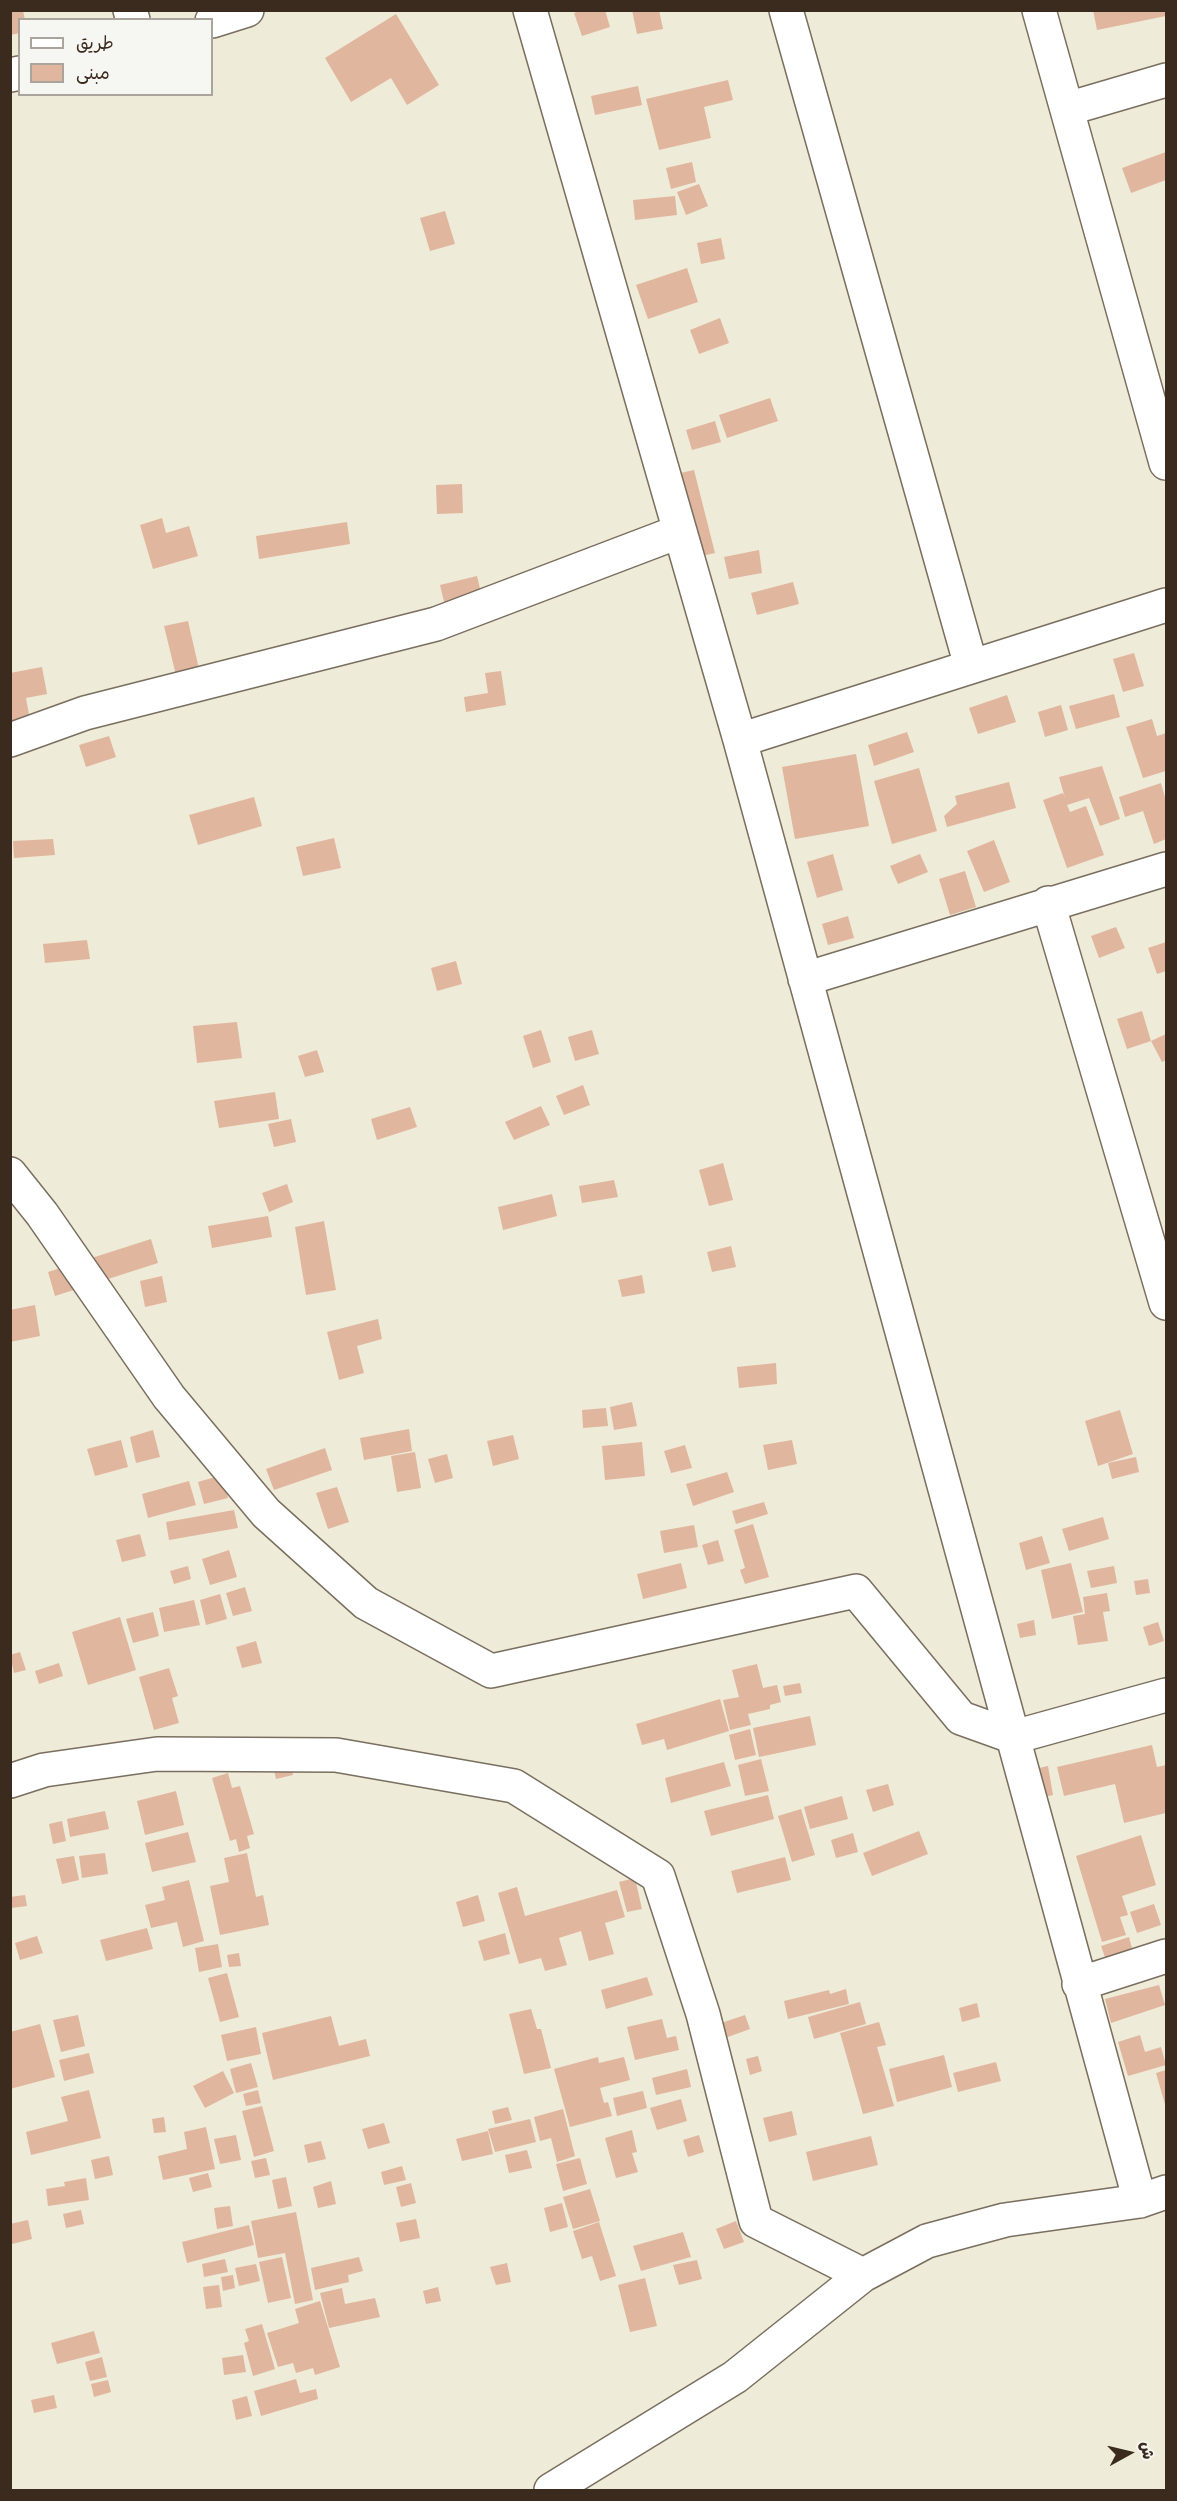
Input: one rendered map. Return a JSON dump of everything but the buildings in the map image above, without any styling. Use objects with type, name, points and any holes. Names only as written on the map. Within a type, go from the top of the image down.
[{"type":"street","points":[[213,21],[247,10]]},
{"type":"street","points":[[530,10],[678,532],[740,740],[1014,1737],[1079,1984],[1153,2197],[1005,2220],[927,2241],[863,2275],[735,2377],[551,2490]]},
{"type":"street","points":[[786,10],[971,666]]},
{"type":"street","points":[[1039,10],[1167,463]]},
{"type":"street","points":[[1067,109],[1167,80]]},
{"type":"street","points":[[10,740],[85,713],[436,624],[678,532]]},
{"type":"street","points":[[740,740],[1167,605]]},
{"type":"street","points":[[805,979],[1048,903],[1167,869]]},
{"type":"street","points":[[1048,903],[1167,1303]]},
{"type":"street","points":[[10,1174],[42,1214],[169,1397],[266,1513],[366,1604],[491,1671],[856,1591],[960,1718],[1014,1737],[1167,1695]]},
{"type":"street","points":[[10,1781],[44,1770],[157,1754],[336,1755],[514,1786],[658,1876],[703,2014],[756,2221],[863,2275]]},
{"type":"street","points":[[1079,1984],[1167,1956]]}]
